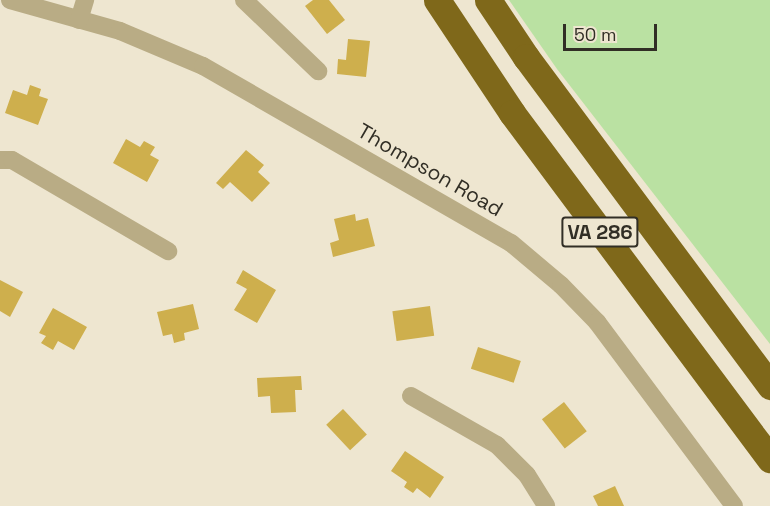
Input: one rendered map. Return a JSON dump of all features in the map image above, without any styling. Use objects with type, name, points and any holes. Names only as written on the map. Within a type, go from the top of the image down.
[{"type":"highway","name":"VA 286","points":[[437,0],[512,114],[770,459]]},
{"type":"highway","name":"VA 286","points":[[488,0],[526,57],[770,386]]},
{"type":"street","name":"Thompson Road","points":[[10,0],[120,32],[203,66],[511,243],[561,285],[597,322],[734,506]]},
{"type":"street","points":[[79,20],[85,0]]},
{"type":"street","points":[[244,0],[318,71]]},
{"type":"street","points":[[0,160],[12,160],[168,251]]},
{"type":"street","points":[[411,396],[498,445],[528,475],[546,506]]},
{"type":"green space","points":[[509,0],[770,0],[770,344],[557,69]]},
{"type":"building","points":[[313,0],[329,0],[345,20],[327,34],[305,6]]},
{"type":"building","points":[[348,39],[370,41],[366,77],[337,74],[338,59],[346,60]]},
{"type":"building","points":[[30,85],[41,89],[39,96],[48,99],[38,125],[5,113],[13,90],[27,95]]},
{"type":"building","points":[[126,139],[140,147],[144,141],[155,147],[150,155],[159,160],[147,182],[113,163]]},
{"type":"building","points":[[246,150],[264,165],[258,172],[270,183],[252,202],[230,182],[223,189],[216,183]]},
{"type":"building","points":[[355,214],[356,221],[368,218],[375,246],[333,257],[330,243],[339,240],[334,219]]},
{"type":"building","points":[[243,270],[276,290],[257,323],[234,310],[247,289],[236,283]]},
{"type":"building","points":[[0,280],[23,292],[10,317],[0,311]]},
{"type":"building","points":[[193,304],[199,329],[184,333],[185,340],[174,343],[172,334],[163,336],[157,312]]},
{"type":"building","points":[[430,306],[434,336],[397,341],[392,311]]},
{"type":"building","points":[[53,308],[87,327],[74,350],[58,341],[53,350],[41,343],[46,336],[39,333]]},
{"type":"building","points":[[478,347],[521,361],[514,383],[471,369]]},
{"type":"building","points":[[301,376],[302,390],[295,390],[296,412],[271,413],[270,396],[258,397],[257,378]]},
{"type":"building","points":[[564,402],[587,431],[565,448],[542,419]]},
{"type":"building","points":[[343,409],[367,435],[350,450],[326,425]]},
{"type":"building","points":[[405,451],[444,477],[430,498],[417,488],[413,493],[404,487],[407,482],[391,471]]},
{"type":"building","points":[[615,486],[624,506],[598,506],[593,496]]}]
